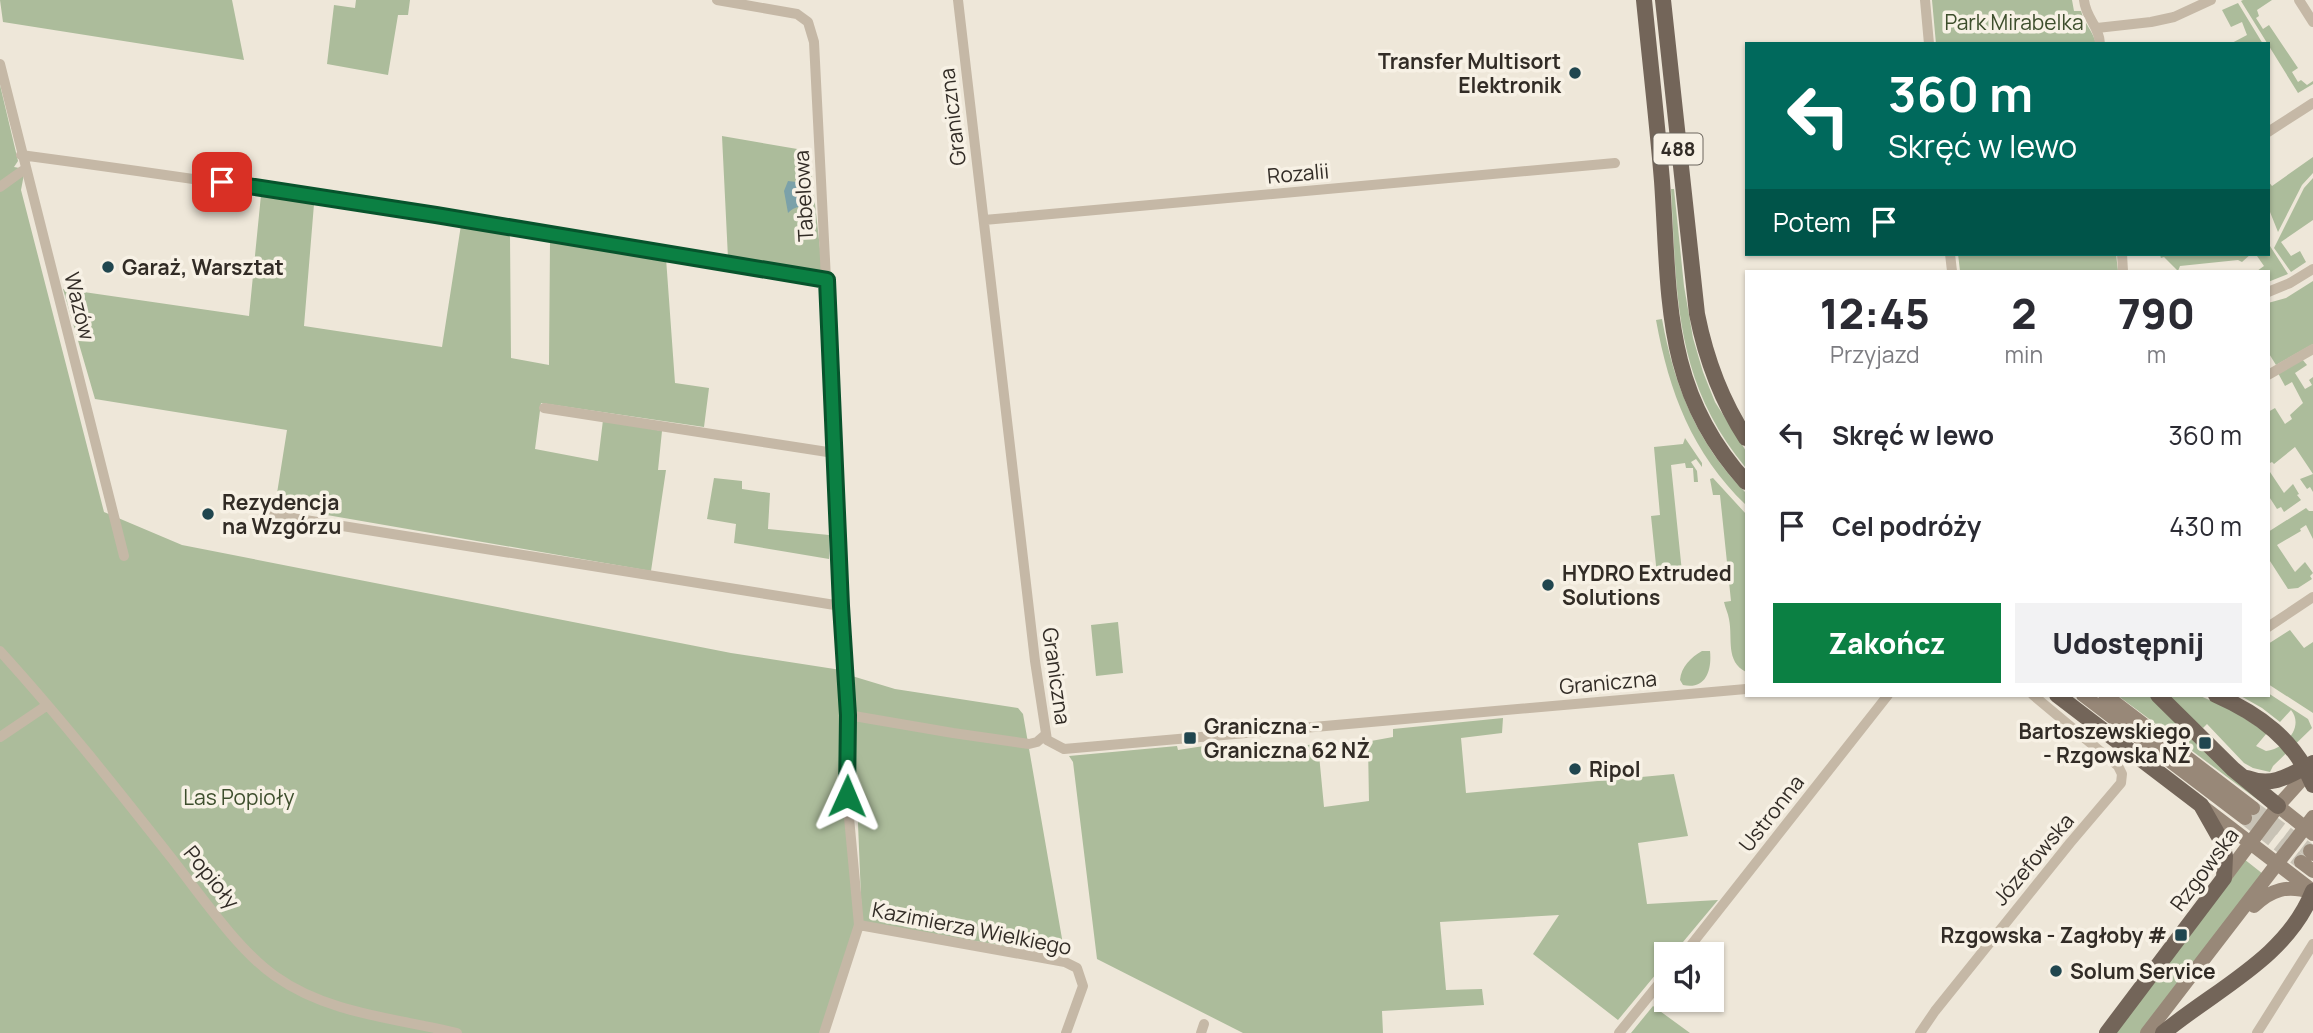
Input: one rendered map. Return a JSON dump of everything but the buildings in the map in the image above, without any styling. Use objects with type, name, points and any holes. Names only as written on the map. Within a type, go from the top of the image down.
[{"type":"main road","name":"488","points":[[1644,0],[1660,151],[1668,294],[1674,340],[1695,405],[1720,449],[1745,481]]},
{"type":"main road","name":"488","points":[[1663,0],[1697,314],[1705,351],[1717,386],[1745,436]]},
{"type":"main road","points":[[2060,697],[2313,891]]},
{"type":"main road","points":[[2086,697],[2249,813],[2107,697]]},
{"type":"main road","points":[[2147,1033],[2277,864],[2310,826],[2278,806],[2238,774],[2160,697]]},
{"type":"main road","points":[[2220,697],[2250,711],[2279,733],[2304,765],[2313,785]]},
{"type":"main road","points":[[2238,774],[2257,781],[2273,782],[2313,765]]},
{"type":"main road","name":"Rzgowska","points":[[2107,1033],[2278,806],[2313,765]]},
{"type":"main road","points":[[2201,805],[2222,842],[2225,856],[2224,878]]},
{"type":"main road","points":[[2236,919],[2267,894],[2278,889],[2291,887],[2313,891]]},
{"type":"main road","points":[[2164,1033],[2259,961],[2292,929],[2313,891]]},
{"type":"street","name":"Tabelowa","points":[[717,0],[790,11],[803,17],[811,28],[815,56],[848,715],[847,796],[859,925]]},
{"type":"street","name":"Graniczna","points":[[958,0],[1045,735],[1051,743],[1064,748],[1745,688]]},
{"type":"street","points":[[1925,0],[1929,42]]},
{"type":"street","points":[[2084,0],[2085,13],[2097,28],[2100,42]]},
{"type":"street","points":[[2097,28],[2174,17],[2211,0]]},
{"type":"street","points":[[2299,0],[2313,22]]},
{"type":"street","name":"Wazów","points":[[0,64],[124,556]]},
{"type":"street","points":[[2270,131],[2313,103]]},
{"type":"street","points":[[22,155],[436,215],[827,280]]},
{"type":"street","name":"Rozalii","points":[[984,220],[1615,163]]},
{"type":"street","points":[[0,187],[25,169]]},
{"type":"street","points":[[2270,291],[2313,269]]},
{"type":"street","points":[[2270,374],[2313,349]]},
{"type":"street","points":[[544,408],[834,453]]},
{"type":"street","points":[[274,515],[841,606]]},
{"type":"street","points":[[2270,626],[2313,597]]},
{"type":"street","name":"Popioły","points":[[0,651],[94,761],[210,908],[260,964],[276,977],[351,1011],[400,1019],[457,1033]]},
{"type":"street","name":"Ustronna","points":[[1693,942],[1886,697]]},
{"type":"street","name":"Józefowska","points":[[1920,1033],[2062,853],[2117,791],[2123,776],[2118,766],[2036,697]]},
{"type":"street","points":[[0,737],[46,706]]},
{"type":"street","points":[[848,715],[1029,744],[1037,742],[1045,735]]},
{"type":"street","points":[[824,1033],[859,925]]},
{"type":"street","name":"Kazimierza Wielkiego","points":[[859,925],[1065,962],[1077,968],[1083,986],[1066,1033]]},
{"type":"street","points":[[2257,1033],[2313,944]]},
{"type":"street","points":[[1619,1033],[1654,990]]},
{"type":"green space","points":[[0,0],[232,0],[244,60],[3,22]]},
{"type":"green space","points":[[356,0],[410,0],[408,15],[398,15],[388,75],[327,64],[334,5],[355,8]]},
{"type":"green space","name":"Park Mirabelka","points":[[1932,0],[2072,0],[2074,11],[2081,11],[2095,42],[1936,42]]},
{"type":"green space","points":[[2272,0],[2257,10],[2259,16],[2256,18],[2263,29],[2269,25],[2298,68],[2292,72],[2298,82],[2301,80],[2307,85],[2313,81],[2313,84],[2298,93],[2270,48],[2270,42],[2266,42],[2241,1]]},
{"type":"green space","points":[[2238,3],[2262,42],[2234,42],[2247,35],[2242,22],[2231,27],[2222,10]]},
{"type":"green space","name":"Las Popioły","points":[[0,85],[18,161],[14,167],[25,169],[21,190],[104,512],[182,545],[731,653],[841,670],[861,920],[826,1033],[0,1033]]},
{"type":"green space","points":[[722,136],[809,151],[822,266],[820,272],[728,258]]},
{"type":"green space","points":[[2313,157],[2313,173],[2302,185],[2278,232],[2270,212],[2270,184],[2272,186]]},
{"type":"green space","points":[[2313,178],[2313,220],[2281,242],[2291,256],[2300,251],[2306,262],[2291,272],[2274,248],[2304,188]]},
{"type":"green space","points":[[1671,189],[1674,189],[1684,286],[1693,338],[1715,402],[1745,449],[1745,467],[1722,435],[1692,370],[1678,302]]},
{"type":"green space","points":[[261,195],[314,204],[304,326],[442,347],[461,225],[510,235],[511,358],[549,365],[550,241],[666,258],[675,383],[709,388],[704,427],[541,403],[535,449],[598,461],[603,420],[662,431],[658,470],[666,470],[651,571],[275,506],[287,430],[95,399],[63,289],[249,316]]},
{"type":"green space","points":[[2270,246],[2288,274],[2270,281],[2270,270],[2258,270],[2264,266],[2257,256],[2270,256]]},
{"type":"green space","points":[[1958,256],[2116,256],[2118,270],[1960,270]]},
{"type":"green space","points":[[2160,256],[2249,256],[2242,262],[2238,260],[2180,266],[2178,270],[2164,257]]},
{"type":"green space","points":[[2313,281],[2313,344],[2276,365],[2270,355],[2270,302],[2286,298]]},
{"type":"green space","points":[[1662,319],[1673,368],[1690,413],[1714,455],[1745,492],[1745,504],[1727,485],[1697,443],[1668,372],[1656,320]]},
{"type":"green space","points":[[2302,359],[2307,365],[2295,373],[2305,389],[2312,385],[2309,380],[2313,377],[2313,474],[2295,447],[2274,464],[2270,463],[2270,411],[2275,408],[2285,424],[2303,403],[2292,382],[2285,386],[2278,373]]},
{"type":"green space","points":[[1685,438],[1702,467],[1696,459],[1691,462],[1697,471],[1698,482],[1694,482],[1693,468],[1686,468],[1685,463],[1671,465],[1682,572],[1657,575],[1651,516],[1660,515],[1654,447],[1683,444]]},
{"type":"green space","points":[[2270,472],[2284,493],[2293,484],[2301,500],[2284,512],[2281,507],[2277,509],[2270,498]]},
{"type":"green space","points":[[2313,474],[2313,492],[2310,487],[2307,489],[2300,479]]},
{"type":"green space","points":[[714,478],[742,481],[742,489],[770,493],[768,529],[829,535],[829,559],[734,543],[736,524],[707,519]]},
{"type":"green space","points":[[1713,478],[1745,513],[1745,671],[1732,656],[1729,619],[1724,602],[1731,601],[1720,495],[1713,495],[1710,479]]},
{"type":"green space","points":[[2306,508],[2313,511],[2313,539],[2306,525],[2301,531],[2277,545],[2295,572],[2305,562],[2313,573],[2310,576],[2312,579],[2298,588],[2288,589],[2270,561],[2270,531]]},
{"type":"green space","points":[[1118,622],[1123,673],[1096,676],[1091,625]]},
{"type":"green space","points":[[2290,630],[2304,648],[2313,642],[2313,713],[2270,685],[2270,643]]},
{"type":"green space","points":[[1702,651],[1710,651],[1710,665],[1706,677],[1697,684],[1683,685],[1680,680],[1684,667]]},
{"type":"green space","points":[[852,676],[895,689],[1018,708],[1023,714],[1065,956],[862,922]]},
{"type":"green space","points":[[2270,694],[2308,719],[2312,728],[2270,772],[2244,763],[2207,724],[2203,728],[2166,697],[2203,697],[2230,709],[2267,733],[2256,746],[2266,751],[2286,742],[2296,723],[2291,710],[2280,722],[2243,697],[2270,697]]},
{"type":"green space","points":[[2120,697],[2153,697],[2259,798],[2258,800]]},
{"type":"green space","points":[[1503,718],[1502,733],[1461,738],[1466,793],[1674,774],[1688,836],[1638,843],[1647,904],[1718,900],[1683,942],[1654,942],[1654,976],[1618,1020],[1533,954],[1559,915],[1440,922],[1446,990],[1482,989],[1484,1005],[1382,1011],[1383,1033],[1243,1033],[1097,959],[1073,762],[1069,756],[1177,746],[1178,750],[1208,747],[1209,754],[1318,744],[1324,807],[1369,801],[1368,745],[1371,741],[1393,737],[1393,729]]},
{"type":"green space","points":[[2244,859],[2263,874],[2141,1033],[2114,1033]]},
{"type":"green space","points":[[1653,1006],[1654,1012],[1661,1012],[1690,1033],[1631,1033]]},
{"type":"water","points":[[788,181],[805,183],[805,188],[811,194],[810,202],[788,213],[784,191]]},
{"type":"tunnel","points":[[2253,808],[2310,851]]},
{"type":"tunnel","points":[[2245,818],[2301,862]]},
{"type":"place","name":"Transfer Multisort Elektronik","points":[[1575,73]]},
{"type":"place","name":"Garaż, Warsztat","points":[[108,267]]},
{"type":"place","name":"Rezydencja na Wzgórzu","points":[[208,514]]},
{"type":"place","name":"HYDRO Extruded Solutions","points":[[1548,585]]},
{"type":"place","name":"Graniczna - Graniczna 62 NŻ","points":[[1190,738]]},
{"type":"place","name":"Bartoszewskiego - Rzgowska NŻ","points":[[2205,743]]},
{"type":"place","name":"Ripol","points":[[1575,769]]},
{"type":"place","name":"Rzgowska - Zagłoby #","points":[[2181,935]]},
{"type":"place","name":"Solum Service","points":[[2056,971]]},
{"type":"route","points":[[222,182],[827,280],[848,715],[847,796]]}]
